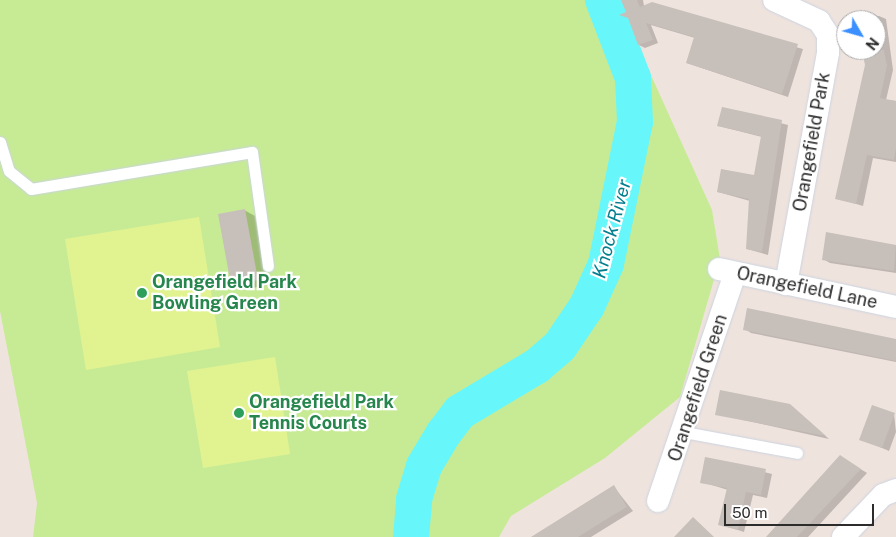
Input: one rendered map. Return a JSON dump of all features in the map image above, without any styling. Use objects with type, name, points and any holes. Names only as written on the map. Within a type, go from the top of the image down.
[{"type":"street","name":"Orangefield Park","points":[[774,0],[819,21],[828,35],[828,53],[786,284]]},
{"type":"street","name":"Orangefield Lane","points":[[727,272],[896,307]]},
{"type":"street","name":"Orangefield Green","points":[[658,501],[684,432],[727,272]]},
{"type":"street","points":[[843,537],[883,495],[896,490]]},
{"type":"lane","points":[[0,142],[9,171],[31,189],[252,152],[268,266]]},
{"type":"lane","points":[[684,432],[797,453]]},
{"type":"green space","points":[[0,0],[617,0],[712,210],[720,259],[680,397],[605,458],[511,516],[499,537],[33,537],[37,503],[0,311]]},
{"type":"green space","name":"Orangefield Park Bowling Green","points":[[199,217],[220,347],[86,370],[65,239]]},
{"type":"green space","name":"Orangefield Park Tennis Courts","points":[[275,357],[290,454],[203,468],[187,371]]},
{"type":"building","points":[[621,0],[637,0],[640,7],[652,2],[798,44],[782,94],[686,63],[694,37],[646,23],[653,40],[638,45],[628,18],[619,15],[626,12]]},
{"type":"building","points":[[864,60],[886,60],[887,66],[880,98],[896,101],[896,148],[894,160],[867,155],[856,204],[835,199],[865,65]]},
{"type":"building","points":[[722,107],[782,120],[762,252],[746,249],[749,199],[717,192],[721,169],[754,175],[761,136],[717,126]]},
{"type":"building","points":[[245,209],[258,280],[231,285],[218,214]]},
{"type":"building","points":[[826,232],[896,245],[894,271],[822,260]]},
{"type":"building","points":[[747,308],[896,339],[896,361],[743,330]]},
{"type":"building","points":[[720,390],[790,404],[826,436],[715,415]]},
{"type":"building","points":[[872,405],[895,413],[882,448],[859,440]]},
{"type":"building","points":[[840,455],[861,469],[797,537],[766,537]]},
{"type":"building","points":[[705,457],[766,469],[761,495],[746,492],[738,530],[718,525],[727,488],[700,483]]},
{"type":"building","points":[[614,485],[627,507],[578,537],[531,537]]},
{"type":"building","points":[[693,517],[714,537],[674,537]]},
{"type":"waterway","name":"Knock River","points":[[411,537],[414,499],[424,466],[444,433],[460,412],[537,366],[560,346],[587,306],[606,264],[635,122],[633,78],[603,0]]},
{"type":"place","name":"Orangefield Park Bowling Green","points":[[142,293]]},
{"type":"place","name":"Orangefield Park Tennis Courts","points":[[239,413]]}]
